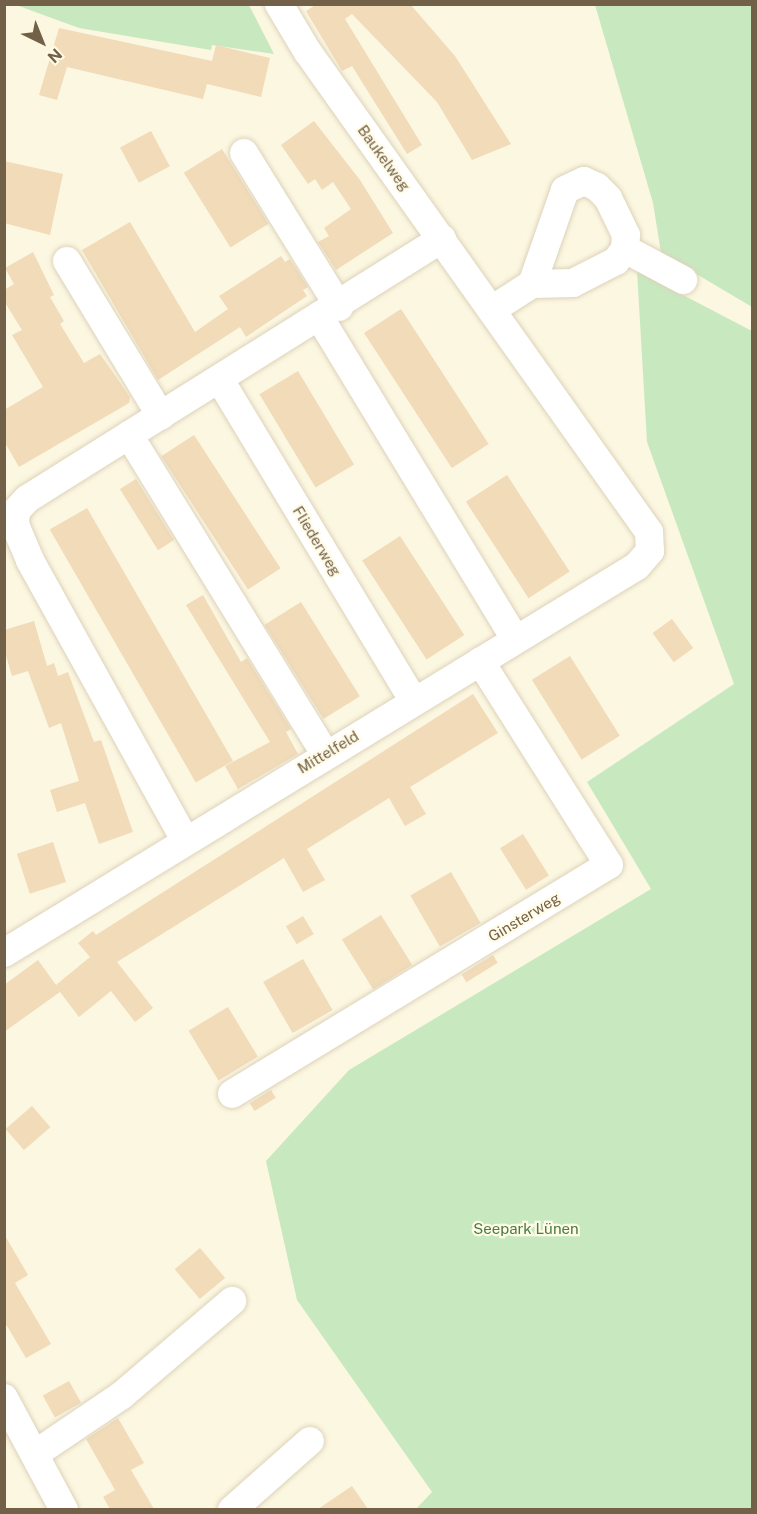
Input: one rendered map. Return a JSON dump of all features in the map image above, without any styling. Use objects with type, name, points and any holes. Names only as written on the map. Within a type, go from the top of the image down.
[{"type":"street","name":"Baukelweg","points":[[279,4],[307,51],[650,532],[650,551]]},
{"type":"street","points":[[244,153],[330,313],[515,639]]},
{"type":"street","points":[[493,309],[532,284],[573,283],[616,261],[625,249],[626,235],[608,198],[597,187],[574,183],[565,190],[532,284]]},
{"type":"street","points":[[185,840],[30,560],[15,525],[10,506],[27,499],[330,313],[442,239]]},
{"type":"street","points":[[625,249],[682,280]]},
{"type":"street","points":[[67,261],[161,416]]},
{"type":"street","name":"Fliederweg","points":[[220,380],[414,701]]},
{"type":"street","points":[[129,435],[324,753]]},
{"type":"street","name":"Mittelfeld","points":[[4,953],[324,753],[637,566],[650,551]]},
{"type":"street","name":"Ginsterweg","points":[[232,1094],[609,866],[480,661]]},
{"type":"street","points":[[34,1454],[122,1395],[232,1301]]},
{"type":"street","points":[[4,1398],[64,1509]]},
{"type":"street","points":[[232,1509],[310,1442]]},
{"type":"green space","points":[[16,5],[249,5],[274,54],[212,45],[211,50],[79,28]]},
{"type":"green space","points":[[595,5],[752,5],[752,307],[661,253],[653,203]]},
{"type":"green space","name":"Seepark Lünen","points":[[637,271],[752,331],[752,1509],[416,1509],[432,1492],[297,1300],[266,1161],[349,1070],[651,889],[587,782],[734,684],[647,442]]},
{"type":"building","points":[[317,4],[410,4],[455,56],[511,144],[472,160],[437,102],[352,14],[345,19],[422,145],[407,154],[352,66],[342,71],[306,11]]},
{"type":"building","points":[[59,28],[212,61],[216,45],[270,58],[261,97],[207,84],[203,99],[67,67],[57,100],[39,95]]},
{"type":"building","points":[[314,121],[360,180],[393,233],[336,270],[318,242],[329,236],[324,228],[351,209],[333,182],[322,190],[315,179],[308,184],[281,145]]},
{"type":"building","points":[[151,131],[170,166],[139,183],[120,147]]},
{"type":"building","points":[[222,149],[269,224],[230,247],[184,173]]},
{"type":"building","points":[[4,161],[63,174],[50,235],[4,223]]},
{"type":"building","points":[[130,222],[195,332],[228,309],[219,296],[281,256],[285,262],[290,259],[308,287],[303,290],[307,296],[246,337],[240,327],[158,380],[82,250]]},
{"type":"building","points":[[33,252],[54,295],[50,297],[64,321],[60,324],[84,363],[100,354],[130,397],[129,403],[19,467],[4,441],[4,410],[43,387],[12,335],[22,330],[4,301],[4,290],[14,284],[5,268]]},
{"type":"building","points":[[401,309],[489,444],[452,468],[364,333]]},
{"type":"building","points":[[298,371],[354,464],[316,488],[259,394]]},
{"type":"building","points":[[194,435],[281,568],[248,590],[161,456]]},
{"type":"building","points":[[507,475],[570,571],[529,598],[466,502]]},
{"type":"building","points":[[136,479],[174,540],[158,550],[120,489]]},
{"type":"building","points":[[87,508],[233,761],[196,782],[50,530]]},
{"type":"building","points":[[400,536],[464,635],[427,659],[362,561]]},
{"type":"building","points":[[203,595],[241,662],[247,658],[291,729],[286,732],[298,754],[238,789],[225,766],[270,742],[186,605]]},
{"type":"building","points":[[301,602],[360,696],[323,719],[265,625]]},
{"type":"building","points":[[672,619],[693,648],[674,662],[653,633]]},
{"type":"building","points":[[34,621],[47,666],[54,663],[58,676],[68,672],[94,742],[101,740],[133,832],[99,844],[85,803],[57,812],[50,790],[79,781],[61,723],[49,728],[28,671],[12,676],[4,649],[4,630]]},
{"type":"building","points":[[570,656],[620,736],[582,760],[532,680]]},
{"type":"building","points":[[473,694],[498,733],[410,787],[426,814],[405,826],[389,798],[307,849],[325,880],[303,892],[284,858],[117,962],[153,1008],[135,1022],[111,991],[79,1017],[60,992],[4,1032],[4,985],[38,960],[56,985],[90,957],[78,943],[93,931],[96,935]]},
{"type":"building","points":[[523,834],[549,876],[526,890],[500,848]]},
{"type":"building","points":[[53,842],[66,882],[30,894],[17,854]]},
{"type":"building","points":[[451,872],[480,923],[440,947],[410,896]]},
{"type":"building","points":[[381,915],[412,965],[373,989],[342,939]]},
{"type":"building","points":[[303,916],[314,934],[297,944],[286,926]]},
{"type":"building","points":[[493,955],[498,963],[466,982],[462,975]]},
{"type":"building","points":[[303,959],[332,1010],[293,1033],[263,982]]},
{"type":"building","points":[[228,1007],[258,1057],[218,1080],[189,1031]]},
{"type":"building","points":[[271,1090],[276,1098],[255,1111],[250,1103]]},
{"type":"building","points":[[32,1106],[50,1127],[24,1150],[6,1129]]},
{"type":"building","points":[[4,1234],[28,1275],[15,1283],[51,1344],[26,1358],[4,1321]]},
{"type":"building","points":[[200,1248],[225,1278],[200,1299],[175,1269]]},
{"type":"building","points":[[69,1381],[81,1403],[55,1417],[43,1396]]},
{"type":"building","points":[[118,1418],[144,1463],[131,1470],[154,1509],[110,1509],[103,1497],[115,1490],[86,1439]]},
{"type":"building","points":[[352,1486],[368,1509],[318,1509]]}]
